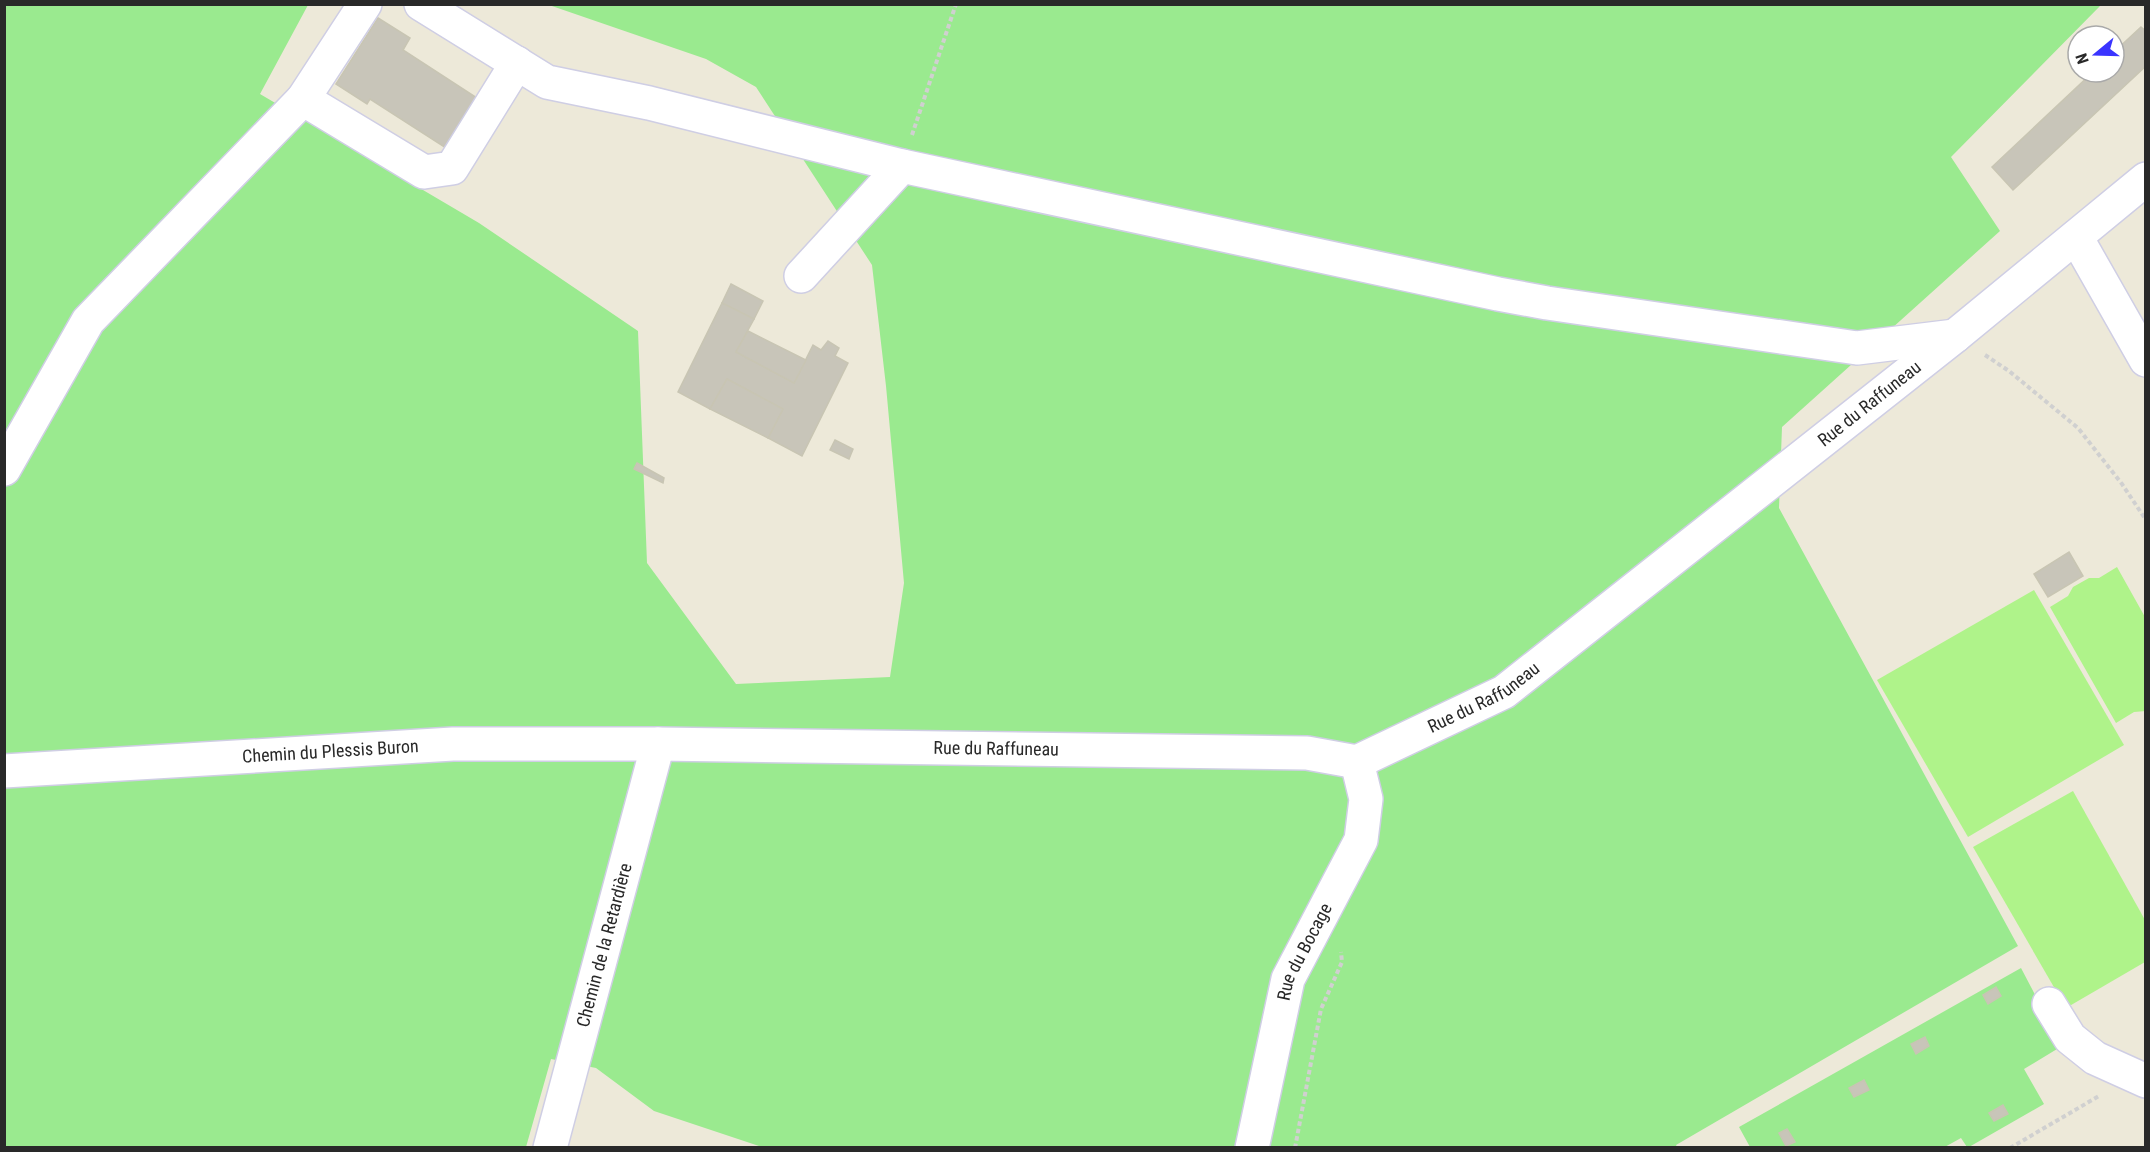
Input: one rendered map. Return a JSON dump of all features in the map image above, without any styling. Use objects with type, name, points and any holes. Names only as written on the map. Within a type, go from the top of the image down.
[{"type":"street","points":[[4,469],[88,321],[303,99],[364,4]]},
{"type":"street","points":[[421,4],[547,82],[649,103],[902,166],[1547,303],[1857,348],[1955,336]]},
{"type":"street","points":[[303,99],[424,172],[452,168],[517,63]]},
{"type":"street","points":[[801,276],[902,166]]},
{"type":"street","name":"Rue du Raffuneau","points":[[658,744],[1307,753],[1357,762],[1504,692],[1955,336],[2145,179]]},
{"type":"street","points":[[2076,237],[2145,360]]},
{"type":"street","name":"Chemin du Plessis Buron","points":[[4,771],[453,744],[658,744]]},
{"type":"street","name":"Chemin de la Retardière","points":[[550,1148],[658,744]]},
{"type":"street","name":"Rue du Bocage","points":[[1252,1148],[1288,979],[1361,840],[1366,799],[1357,762]]},
{"type":"street","points":[[2049,1004],[2070,1038],[2095,1058],[2140,1078]]},
{"type":"path","points":[[902,166],[956,4]]},
{"type":"path","points":[[1955,336],[2009,371],[2078,428],[2122,484],[2145,520]]},
{"type":"path","points":[[1295,1148],[1321,1010],[1342,962],[1341,951]]},
{"type":"path","points":[[2010,1148],[2140,1078]]},
{"type":"green space","points":[[5,5],[308,5],[260,94],[479,223],[638,331],[647,563],[736,684],[890,677],[904,583],[886,386],[872,265],[756,87],[706,59],[549,5],[2101,5],[2082,24],[2066,24],[2066,40],[1951,157],[2000,231],[1782,427],[1779,508],[2018,946],[1676,1145],[1677,1147],[762,1147],[654,1111],[596,1068],[551,1059],[526,1147],[5,1148]]},
{"type":"green space","points":[[2117,567],[2145,617],[2146,711],[2134,712],[2116,723],[2050,607],[2068,596],[2073,587],[2089,578],[2099,578]]},
{"type":"green space","points":[[2034,590],[2124,745],[1968,837],[1877,680]]},
{"type":"green space","points":[[2073,791],[2145,920],[2145,962],[2066,1008],[1973,847]]},
{"type":"green space","points":[[2021,968],[2062,1046],[2024,1069],[2044,1104],[1969,1147],[1961,1138],[1943,1148],[1750,1147],[1739,1127]]},
{"type":"building","points":[[378,18],[410,38],[403,50],[477,98],[446,148],[370,99],[367,104],[336,84]]},
{"type":"building","points":[[2141,27],[2146,31],[2146,66],[2013,190],[1992,167],[2080,84],[2126,84],[2126,41]]},
{"type":"building","points":[[731,284],[763,301],[754,319],[722,303]]},
{"type":"building","points":[[722,303],[754,319],[736,352],[794,383],[813,345],[821,350],[828,341],[839,348],[835,356],[848,363],[802,456],[768,438],[783,409],[727,379],[710,409],[678,392]]},
{"type":"building","points":[[748,331],[806,360],[794,383],[736,352]]},
{"type":"building","points":[[727,379],[783,409],[768,438],[710,409]]},
{"type":"building","points":[[835,440],[853,449],[849,459],[830,450]]},
{"type":"building","points":[[637,463],[664,478],[663,483],[634,469]]},
{"type":"building","points":[[2069,552],[2083,576],[2048,597],[2034,574]]},
{"type":"building","points":[[1996,987],[2001,996],[1988,1004],[1983,995]]},
{"type":"building","points":[[1925,1037],[1929,1046],[1916,1054],[1911,1044]]},
{"type":"building","points":[[1864,1080],[1869,1090],[1854,1097],[1849,1088]]},
{"type":"building","points":[[2003,1105],[2008,1114],[1994,1121],[1989,1113]]},
{"type":"building","points":[[1787,1129],[1795,1142],[1786,1146],[1779,1133]]}]
